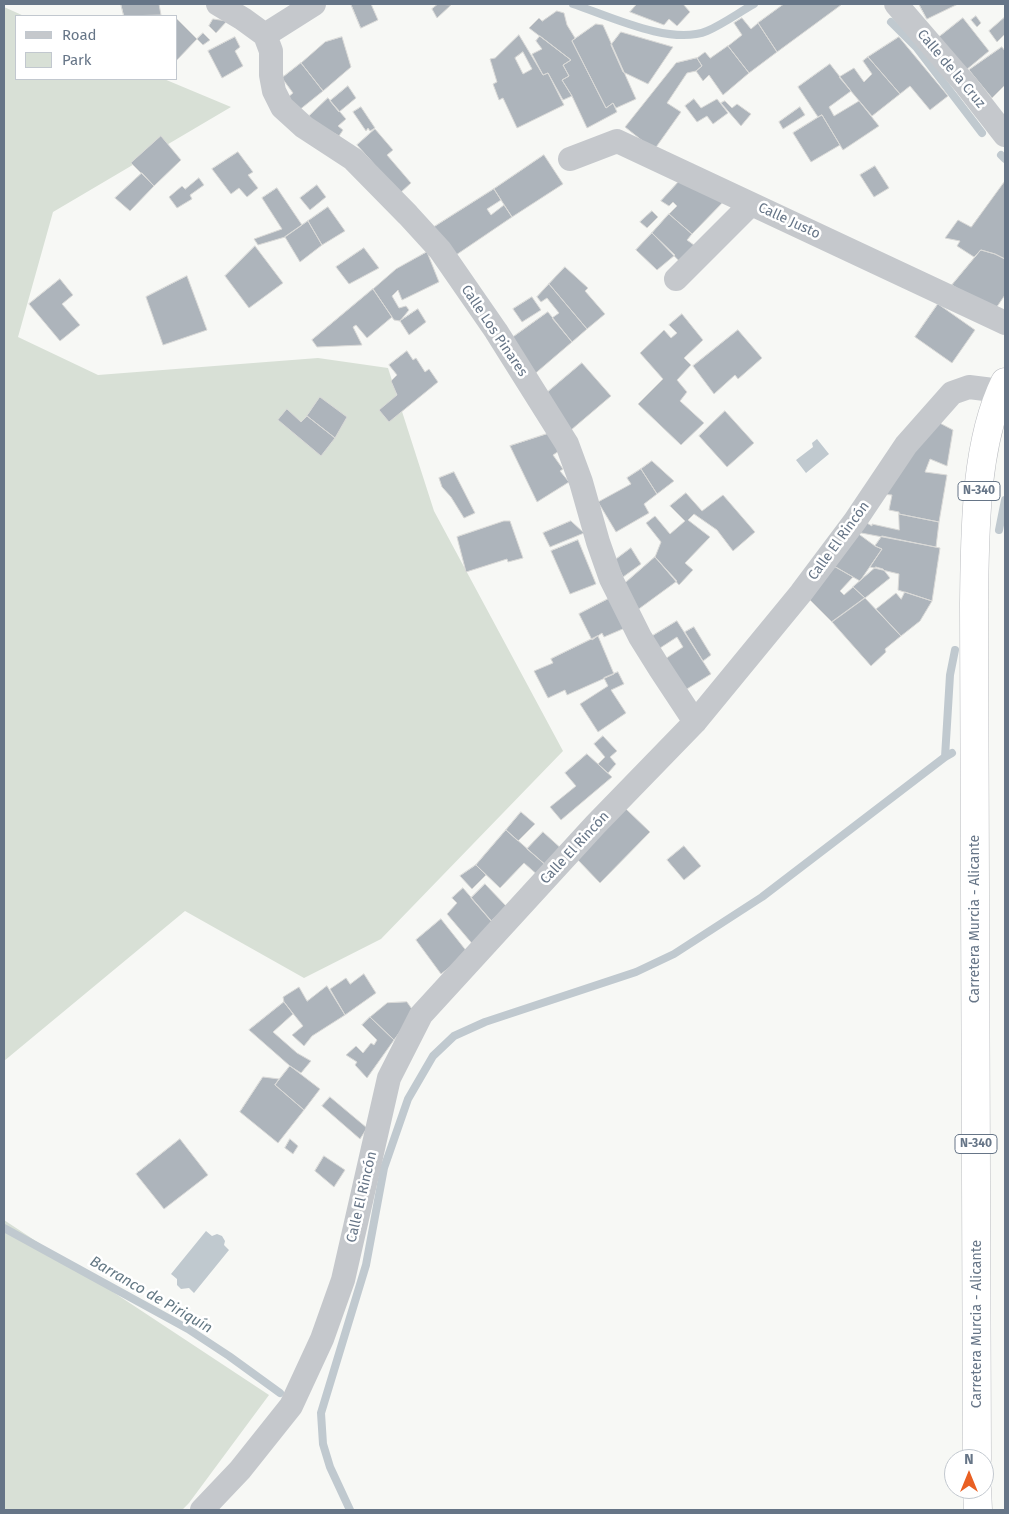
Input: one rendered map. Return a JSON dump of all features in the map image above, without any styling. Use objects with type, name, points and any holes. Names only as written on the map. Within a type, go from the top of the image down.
[{"type":"highway","name":"Carretera Murcia - Alicante","points":[[977,1449],[975,532],[981,472],[990,423],[1003,387]]},
{"type":"street","points":[[218,4],[243,19],[264,35],[314,4]]},
{"type":"street","name":"Calle de la Cruz","points":[[896,4],[966,85],[1005,136]]},
{"type":"street","name":"Calle Los Pinares","points":[[264,35],[271,51],[271,74],[274,91],[282,107],[304,127],[353,159],[440,250],[538,395],[567,444],[582,482],[598,542],[611,578],[640,637],[696,722]]},
{"type":"street","name":"Calle Justo","points":[[570,159],[617,141],[1005,323]]},
{"type":"street","points":[[676,279],[750,204]]},
{"type":"street","name":"Calle El Rincón","points":[[202,1510],[240,1470],[291,1406],[322,1338],[343,1280],[389,1078],[421,1015],[596,825],[696,722],[801,593],[849,529],[906,445],[952,393],[969,387],[1003,387]]},
{"type":"green space","points":[[4,7],[22,15],[15,15],[15,80],[166,80],[231,107],[53,212],[18,337],[98,375],[318,358],[388,368],[434,511],[563,751],[381,939],[304,978],[185,911],[4,1061]]},
{"type":"green space","points":[[4,1220],[269,1395],[182,1510],[4,1510]]},
{"type":"shaded area","points":[[817,439],[829,454],[806,473],[796,460],[813,447],[812,443]]},
{"type":"shaded area","points":[[206,1231],[212,1236],[217,1234],[222,1236],[225,1241],[224,1245],[229,1250],[194,1293],[189,1288],[181,1289],[177,1285],[177,1279],[171,1274]]},
{"type":"building","points":[[121,4],[159,4],[161,15],[124,15]]},
{"type":"building","points":[[351,4],[371,4],[378,20],[361,28]]},
{"type":"building","points":[[438,4],[451,5],[437,18],[432,9]]},
{"type":"building","points":[[637,4],[683,4],[690,12],[677,26],[669,19],[664,25],[630,12]]},
{"type":"building","points":[[784,4],[841,5],[777,52],[758,23]]},
{"type":"building","points":[[919,4],[958,4],[927,19]]},
{"type":"building","points":[[557,11],[564,13],[567,25],[575,38],[572,41],[606,108],[613,103],[617,112],[587,128],[562,80],[569,76],[563,65],[571,60],[529,28],[539,18],[542,21]]},
{"type":"building","points":[[976,16],[981,23],[977,27],[971,20]]},
{"type":"building","points":[[1005,17],[1005,34],[997,42],[989,31]]},
{"type":"building","points":[[742,18],[751,29],[758,23],[777,52],[749,73],[728,46],[742,35],[734,23]]},
{"type":"building","points":[[963,18],[989,51],[966,70],[939,37]]},
{"type":"building","points":[[213,19],[227,21],[216,33],[209,26]]},
{"type":"building","points":[[178,20],[197,39],[178,59]]},
{"type":"building","points":[[596,24],[603,25],[636,99],[616,108],[613,103],[606,108],[572,41]]},
{"type":"building","points":[[621,32],[673,47],[648,84],[623,72],[611,45]]},
{"type":"building","points":[[203,33],[210,40],[203,45],[197,39]]},
{"type":"building","points":[[519,35],[543,75],[548,73],[564,105],[517,128],[503,98],[499,100],[493,84],[497,82],[490,59],[495,58]],"holes":[[[523,52],[532,69],[523,74],[515,58]]]},
{"type":"building","points":[[540,36],[571,60],[563,65],[569,76],[562,80],[572,96],[563,100],[548,73],[543,75],[532,54],[542,49],[536,41]]},
{"type":"building","points":[[235,37],[240,47],[235,51],[243,66],[222,78],[208,51]]},
{"type":"building","points":[[342,37],[351,67],[323,91],[301,63],[325,42]]},
{"type":"building","points":[[899,37],[948,96],[930,110],[910,86],[900,94],[868,57]]},
{"type":"building","points":[[728,46],[749,73],[723,95],[709,75],[703,81],[696,71],[702,66],[697,58],[705,52],[710,58]]},
{"type":"building","points":[[1002,47],[1005,51],[1005,85],[992,98],[969,70]]},
{"type":"building","points":[[868,57],[900,94],[872,116],[839,77],[854,68],[864,82],[872,74],[863,61]]},
{"type":"building","points":[[697,58],[702,66],[696,71],[687,73],[667,103],[681,112],[654,150],[625,127],[676,63]]},
{"type":"building","points":[[301,63],[323,91],[298,111],[287,98],[293,93],[282,78]]},
{"type":"building","points":[[830,64],[851,91],[829,107],[834,116],[859,101],[879,126],[843,150],[822,115],[818,117],[798,87]]},
{"type":"building","points":[[348,86],[356,98],[339,112],[330,101]]},
{"type":"building","points":[[328,98],[346,119],[338,126],[343,130],[339,136],[307,118]]},
{"type":"building","points":[[694,99],[701,108],[717,99],[728,113],[713,124],[707,116],[697,122],[685,106]]},
{"type":"building","points":[[725,101],[732,108],[737,104],[751,114],[741,126],[721,103]]},
{"type":"building","points":[[361,107],[375,128],[370,131],[368,128],[366,131],[353,112]]},
{"type":"building","points":[[800,107],[805,115],[783,129],[779,122]]},
{"type":"building","points":[[822,115],[840,145],[811,162],[793,133]]},
{"type":"building","points":[[375,129],[393,150],[387,155],[411,183],[400,193],[357,145]]},
{"type":"building","points":[[161,136],[181,160],[154,186],[131,163]]},
{"type":"building","points":[[238,152],[253,172],[248,175],[258,188],[247,197],[239,188],[231,194],[212,169]]},
{"type":"building","points":[[544,155],[563,184],[512,217],[494,189]]},
{"type":"building","points":[[875,166],[889,188],[874,197],[860,175]]},
{"type":"building","points":[[142,173],[154,186],[130,211],[115,198]]},
{"type":"building","points":[[683,177],[727,198],[692,234],[669,214],[677,206],[673,202],[669,206],[661,201]]},
{"type":"building","points":[[199,178],[204,185],[190,195],[192,199],[177,208],[169,197],[182,186],[185,189]]},
{"type":"building","points":[[1005,181],[1005,259],[981,250],[974,257],[957,246],[960,241],[945,238],[958,220],[971,227]]},
{"type":"building","points":[[317,185],[326,197],[310,210],[300,198]]},
{"type":"building","points":[[277,188],[302,225],[285,237],[258,245],[254,239],[282,229],[262,198]]},
{"type":"building","points":[[494,189],[501,200],[487,209],[491,215],[504,205],[512,217],[453,257],[434,227]]},
{"type":"building","points":[[328,207],[345,231],[322,245],[308,221]]},
{"type":"building","points":[[652,211],[658,217],[647,228],[640,222]]},
{"type":"building","points":[[669,214],[692,234],[687,240],[698,248],[683,265],[652,233]]},
{"type":"building","points":[[308,221],[322,245],[300,262],[285,237]]},
{"type":"building","points":[[652,233],[675,255],[657,270],[636,250]]},
{"type":"building","points":[[255,246],[283,283],[249,308],[225,276]]},
{"type":"building","points":[[364,248],[379,268],[349,284],[336,267]]},
{"type":"building","points":[[981,250],[1005,259],[1005,295],[994,311],[952,285]]},
{"type":"building","points":[[427,252],[439,282],[402,300],[398,290],[392,296],[399,308],[406,306],[409,310],[400,321],[394,320],[373,289],[396,269]]},
{"type":"building","points":[[565,267],[588,288],[585,291],[605,314],[587,329],[549,284]]},
{"type":"building","points":[[187,276],[207,330],[163,345],[146,297]]},
{"type":"building","points":[[60,279],[73,295],[62,304],[80,325],[60,341],[29,304]]},
{"type":"building","points":[[549,284],[587,329],[572,342],[552,318],[559,313],[547,298],[541,302],[537,297]]},
{"type":"building","points":[[373,289],[392,317],[367,338],[356,325],[353,327],[362,345],[317,347],[312,340]]},
{"type":"building","points":[[532,297],[541,310],[522,322],[513,309]]},
{"type":"building","points":[[938,304],[975,330],[952,363],[915,337]]},
{"type":"building","points":[[418,309],[426,322],[409,335],[400,321]]},
{"type":"building","points":[[548,312],[572,342],[531,377],[509,340]]},
{"type":"building","points":[[682,314],[703,340],[684,358],[691,365],[677,380],[687,392],[680,401],[704,423],[681,445],[638,404],[663,379],[640,353],[664,330],[671,338],[677,333],[669,325]]},
{"type":"building","points":[[738,330],[762,358],[738,379],[735,375],[714,394],[693,366]]},
{"type":"building","points":[[407,351],[413,360],[416,358],[425,372],[429,369],[438,382],[389,422],[379,410],[397,395],[391,381],[397,375],[389,365]]},
{"type":"building","points":[[582,363],[611,396],[571,430],[543,396]]},
{"type":"building","points":[[320,397],[347,417],[335,438],[307,416]]},
{"type":"building","points":[[287,409],[301,422],[307,416],[335,438],[321,456],[278,420]]},
{"type":"building","points":[[725,411],[754,443],[727,467],[699,436]]},
{"type":"building","points":[[932,419],[953,430],[947,466],[930,459],[925,472],[947,475],[939,522],[899,514],[899,512],[889,510],[892,495],[880,494]]},
{"type":"building","points":[[550,433],[562,449],[553,455],[563,469],[560,471],[569,482],[537,502],[510,446]]},
{"type":"building","points":[[652,461],[674,481],[657,494],[641,469]]},
{"type":"building","points":[[641,469],[657,494],[644,504],[649,513],[616,532],[598,502],[631,484],[627,478]]},
{"type":"building","points":[[454,472],[475,513],[464,518],[451,497],[442,487],[439,478]]},
{"type":"building","points":[[686,493],[702,511],[723,495],[755,532],[733,551],[717,530],[694,514],[688,520],[710,537],[685,563],[693,570],[679,585],[655,557],[661,542],[646,523],[655,516],[670,534],[685,521],[670,506]]},
{"type":"building","points":[[899,514],[939,522],[936,547],[856,532],[860,519],[872,526],[872,524],[899,530]]},
{"type":"building","points":[[504,521],[510,521],[523,558],[508,562],[507,559],[466,572],[457,537]]},
{"type":"building","points":[[571,521],[584,533],[550,547],[543,533]]},
{"type":"building","points":[[856,532],[882,549],[860,581],[832,565]]},
{"type":"building","points":[[882,536],[940,548],[932,601],[898,590],[899,574],[870,567],[882,549],[875,546]]},
{"type":"building","points":[[578,540],[596,584],[570,594],[551,551]]},
{"type":"building","points":[[631,548],[641,564],[623,577],[615,560]]},
{"type":"building","points":[[655,557],[677,581],[636,611],[624,584]]},
{"type":"building","points":[[832,565],[853,577],[840,591],[844,595],[853,587],[865,598],[832,622],[805,595]]},
{"type":"building","points":[[876,567],[883,569],[890,578],[865,598],[853,587]]},
{"type":"building","points":[[905,592],[932,601],[920,621],[901,636],[876,609],[896,593],[901,599]]},
{"type":"building","points":[[610,598],[625,628],[604,637],[602,633],[592,640],[579,614]]},
{"type":"building","points":[[865,598],[901,636],[885,649],[886,652],[871,666],[832,622]]},
{"type":"building","points":[[677,621],[711,674],[682,692],[662,661],[683,647],[677,637],[657,650],[649,638]]},
{"type":"building","points":[[694,627],[711,655],[703,661],[685,632]]},
{"type":"building","points":[[598,636],[614,674],[567,695],[565,690],[548,698],[534,671],[553,663],[551,659]]},
{"type":"building","points":[[618,672],[624,684],[611,690],[626,713],[598,732],[580,704],[608,686],[604,678]]},
{"type":"building","points":[[603,736],[617,751],[610,757],[616,764],[608,773],[598,764],[605,757],[594,744]]},
{"type":"building","points":[[587,754],[612,777],[561,820],[550,807],[576,786],[565,773]]},
{"type":"building","points":[[626,809],[650,832],[600,883],[577,859]]},
{"type":"building","points":[[521,812],[535,824],[518,841],[506,830]]},
{"type":"building","points":[[506,830],[548,867],[540,877],[524,863],[500,888],[476,865]]},
{"type":"building","points":[[543,832],[564,851],[548,867],[527,849]]},
{"type":"building","points":[[684,846],[701,866],[684,880],[667,860]]},
{"type":"building","points":[[476,865],[486,875],[472,889],[460,876]]},
{"type":"building","points":[[485,884],[507,907],[491,921],[471,898]]},
{"type":"building","points":[[463,888],[495,925],[475,947],[447,914],[457,903],[452,898]]},
{"type":"building","points":[[441,919],[468,953],[441,974],[416,940]]},
{"type":"building","points":[[364,974],[376,993],[345,1015],[330,989],[346,978],[350,984]]},
{"type":"building","points":[[327,986],[345,1015],[312,1036],[304,1046],[292,1035],[303,1026],[284,1002],[283,997],[299,987],[307,1001]]},
{"type":"building","points":[[284,1002],[293,1014],[273,1032],[297,1053],[311,1061],[301,1073],[290,1066],[249,1030]]},
{"type":"building","points":[[407,1002],[414,1012],[394,1040],[370,1017],[387,1003]]},
{"type":"building","points":[[370,1017],[394,1040],[367,1078],[355,1065],[357,1062],[346,1055],[356,1046],[363,1053],[371,1043],[374,1045],[377,1040],[362,1025]]},
{"type":"building","points":[[290,1066],[320,1089],[304,1110],[275,1085]]},
{"type":"building","points":[[263,1077],[279,1079],[275,1085],[304,1110],[278,1143],[240,1112]]},
{"type":"building","points":[[330,1097],[367,1128],[360,1139],[322,1106]]},
{"type":"building","points":[[180,1139],[208,1175],[164,1209],[136,1174]]},
{"type":"building","points":[[290,1139],[298,1146],[293,1154],[285,1148]]},
{"type":"building","points":[[324,1156],[345,1170],[334,1187],[315,1171]]},
{"type":"waterway","points":[[573,4],[640,28],[676,35],[692,35],[707,31],[754,4]]},
{"type":"waterway","points":[[891,22],[917,48],[982,133]]},
{"type":"waterway","points":[[1001,155],[1005,159]]},
{"type":"waterway","points":[[999,530],[1005,500]]},
{"type":"waterway","points":[[945,757],[950,675],[955,650]]},
{"type":"waterway","points":[[350,1510],[330,1467],[323,1444],[321,1413],[366,1265],[384,1168],[408,1099],[433,1056],[454,1036],[485,1022],[636,972],[674,954],[762,897],[952,753]]},
{"type":"waterway","name":"Barranco de Piriquín","points":[[4,1228],[188,1329],[280,1393]]}]
